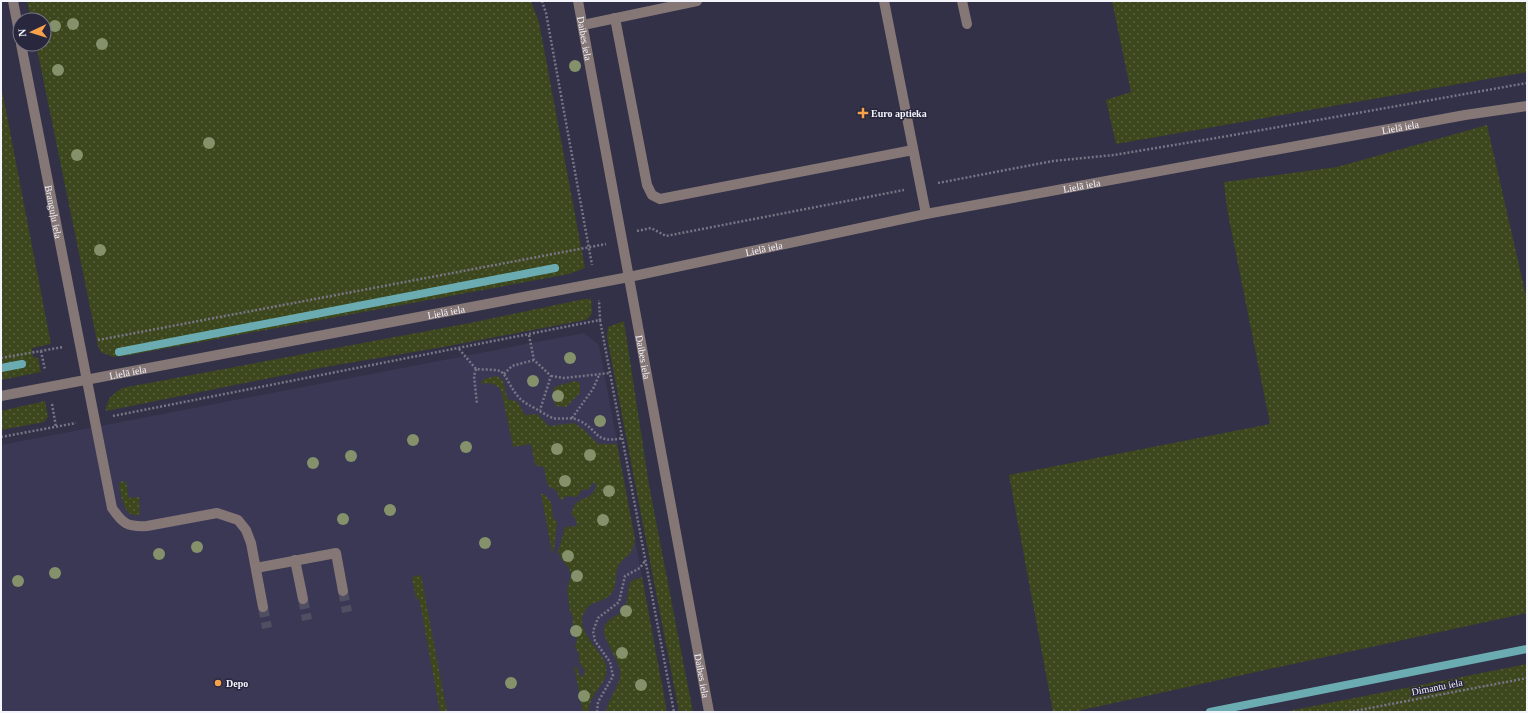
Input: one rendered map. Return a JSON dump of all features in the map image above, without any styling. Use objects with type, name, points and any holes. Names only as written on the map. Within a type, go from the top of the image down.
[{"type":"street","points":[[13,1],[15,12]]},
{"type":"street","name":"Daibes iela","points":[[578,1],[709,712]]},
{"type":"street","points":[[583,25],[697,1]]},
{"type":"street","points":[[884,1],[926,214]]},
{"type":"street","points":[[962,1],[967,24]]},
{"type":"street","points":[[615,18],[647,185],[652,195],[660,199],[913,150]]},
{"type":"street","name":"Branguļu iela","points":[[23,52],[112,508],[124,524],[135,526],[146,526],[217,513],[238,520],[246,530],[256,568],[263,607]]},
{"type":"street","name":"Lielā iela","points":[[1,396],[629,277],[926,214],[1457,116],[1527,106]]},
{"type":"street","points":[[256,568],[336,553],[343,591]]},
{"type":"street","points":[[295,560],[303,599]]},
{"type":"path","points":[[542,1],[546,13],[596,283],[600,320],[674,712]]},
{"type":"path","points":[[1,358],[589,247],[623,240],[638,230],[651,228],[666,236],[1053,161],[1114,155],[1527,82]]},
{"type":"path","points":[[1,437],[460,349],[600,320]]},
{"type":"path","points":[[529,335],[534,360],[551,376],[564,378],[610,373]]},
{"type":"path","points":[[460,349],[476,369],[499,371],[504,374],[514,394],[528,405],[553,418],[572,418],[581,421],[599,438],[611,440],[622,438]]},
{"type":"path","points":[[504,374],[512,366],[534,360]]},
{"type":"path","points":[[476,369],[474,376],[477,404]]},
{"type":"path","points":[[572,418],[593,389],[599,375]]},
{"type":"path","points":[[540,410],[551,376]]},
{"type":"path","points":[[598,712],[598,702],[613,676],[610,662],[595,641],[593,631],[598,618],[619,602],[625,576],[640,568],[645,561]]},
{"type":"path","name":"Dimantu iela","points":[[1349,712],[1527,678]]},
{"type":"shaded area","points":[[584,333],[599,345],[667,712],[1,712],[1,445]]},
{"type":"green space","points":[[27,1],[531,1],[539,22],[585,268],[569,274],[125,356],[113,357],[101,352],[98,346],[38,52],[52,52],[52,12],[29,12]]},
{"type":"green space","points":[[1112,1],[1527,1],[1527,72],[1116,144],[1106,100],[1131,92]]},
{"type":"green space","points":[[1,85],[51,344],[32,348],[33,357],[38,358],[41,372],[1,380]]},
{"type":"green space","points":[[1487,125],[1527,300],[1527,613],[1073,712],[1053,712],[1009,475],[1270,424],[1227,209],[1224,182],[1337,167]]},
{"type":"green space","points":[[584,299],[591,299],[592,312],[589,318],[585,320],[443,347],[325,367],[106,411],[109,400],[122,388],[470,323]]},
{"type":"green space","points":[[624,321],[649,485],[693,712],[679,712],[607,337],[608,327]]},
{"type":"green space","points":[[497,376],[503,380],[509,400],[517,401],[525,415],[537,414],[549,426],[574,423],[583,429],[598,444],[617,444],[635,539],[632,550],[618,567],[615,585],[612,592],[605,599],[589,606],[583,616],[582,623],[584,631],[606,665],[605,678],[592,699],[589,712],[583,712],[574,666],[578,668],[579,676],[582,677],[585,671],[579,662],[579,654],[575,646],[577,639],[573,631],[573,617],[570,611],[567,589],[571,576],[569,568],[562,560],[558,552],[565,527],[577,526],[576,520],[571,513],[575,504],[594,492],[596,484],[592,483],[589,489],[582,490],[577,497],[566,496],[562,500],[559,498],[557,491],[549,487],[545,469],[535,465],[531,444],[513,446],[501,390],[492,384],[486,383],[481,385],[483,379]]},
{"type":"green space","points":[[575,381],[580,383],[580,393],[566,407],[556,406],[553,398],[554,387]]},
{"type":"green space","points":[[45,401],[48,417],[44,422],[1,430],[1,411]]},
{"type":"green space","points":[[121,481],[126,482],[129,498],[139,497],[140,514],[130,514],[124,506],[119,485]]},
{"type":"green space","points":[[541,494],[544,494],[550,501],[553,518],[557,522],[554,551],[552,552]]},
{"type":"green space","points":[[421,575],[447,712],[440,712],[419,598],[416,599],[412,577]]},
{"type":"green space","points":[[642,577],[667,712],[606,712],[618,684],[620,670],[604,632],[604,628],[608,621],[620,613],[625,607],[628,588],[631,581]]},
{"type":"green space","points":[[1527,664],[1527,712],[1283,712]]},
{"type":"waterway","points":[[119,352],[555,268]]},
{"type":"waterway","points":[[1,368],[22,364]]},
{"type":"waterway","points":[[1210,712],[1527,649]]},
{"type":"tunnel","points":[[343,591],[347,612]]},
{"type":"tunnel","points":[[303,599],[307,620]]},
{"type":"tunnel","points":[[263,607],[267,628]]},
{"type":"place","name":"Euro aptieka","points":[[863,113]]},
{"type":"place","name":"Depo","points":[[218,683]]}]
